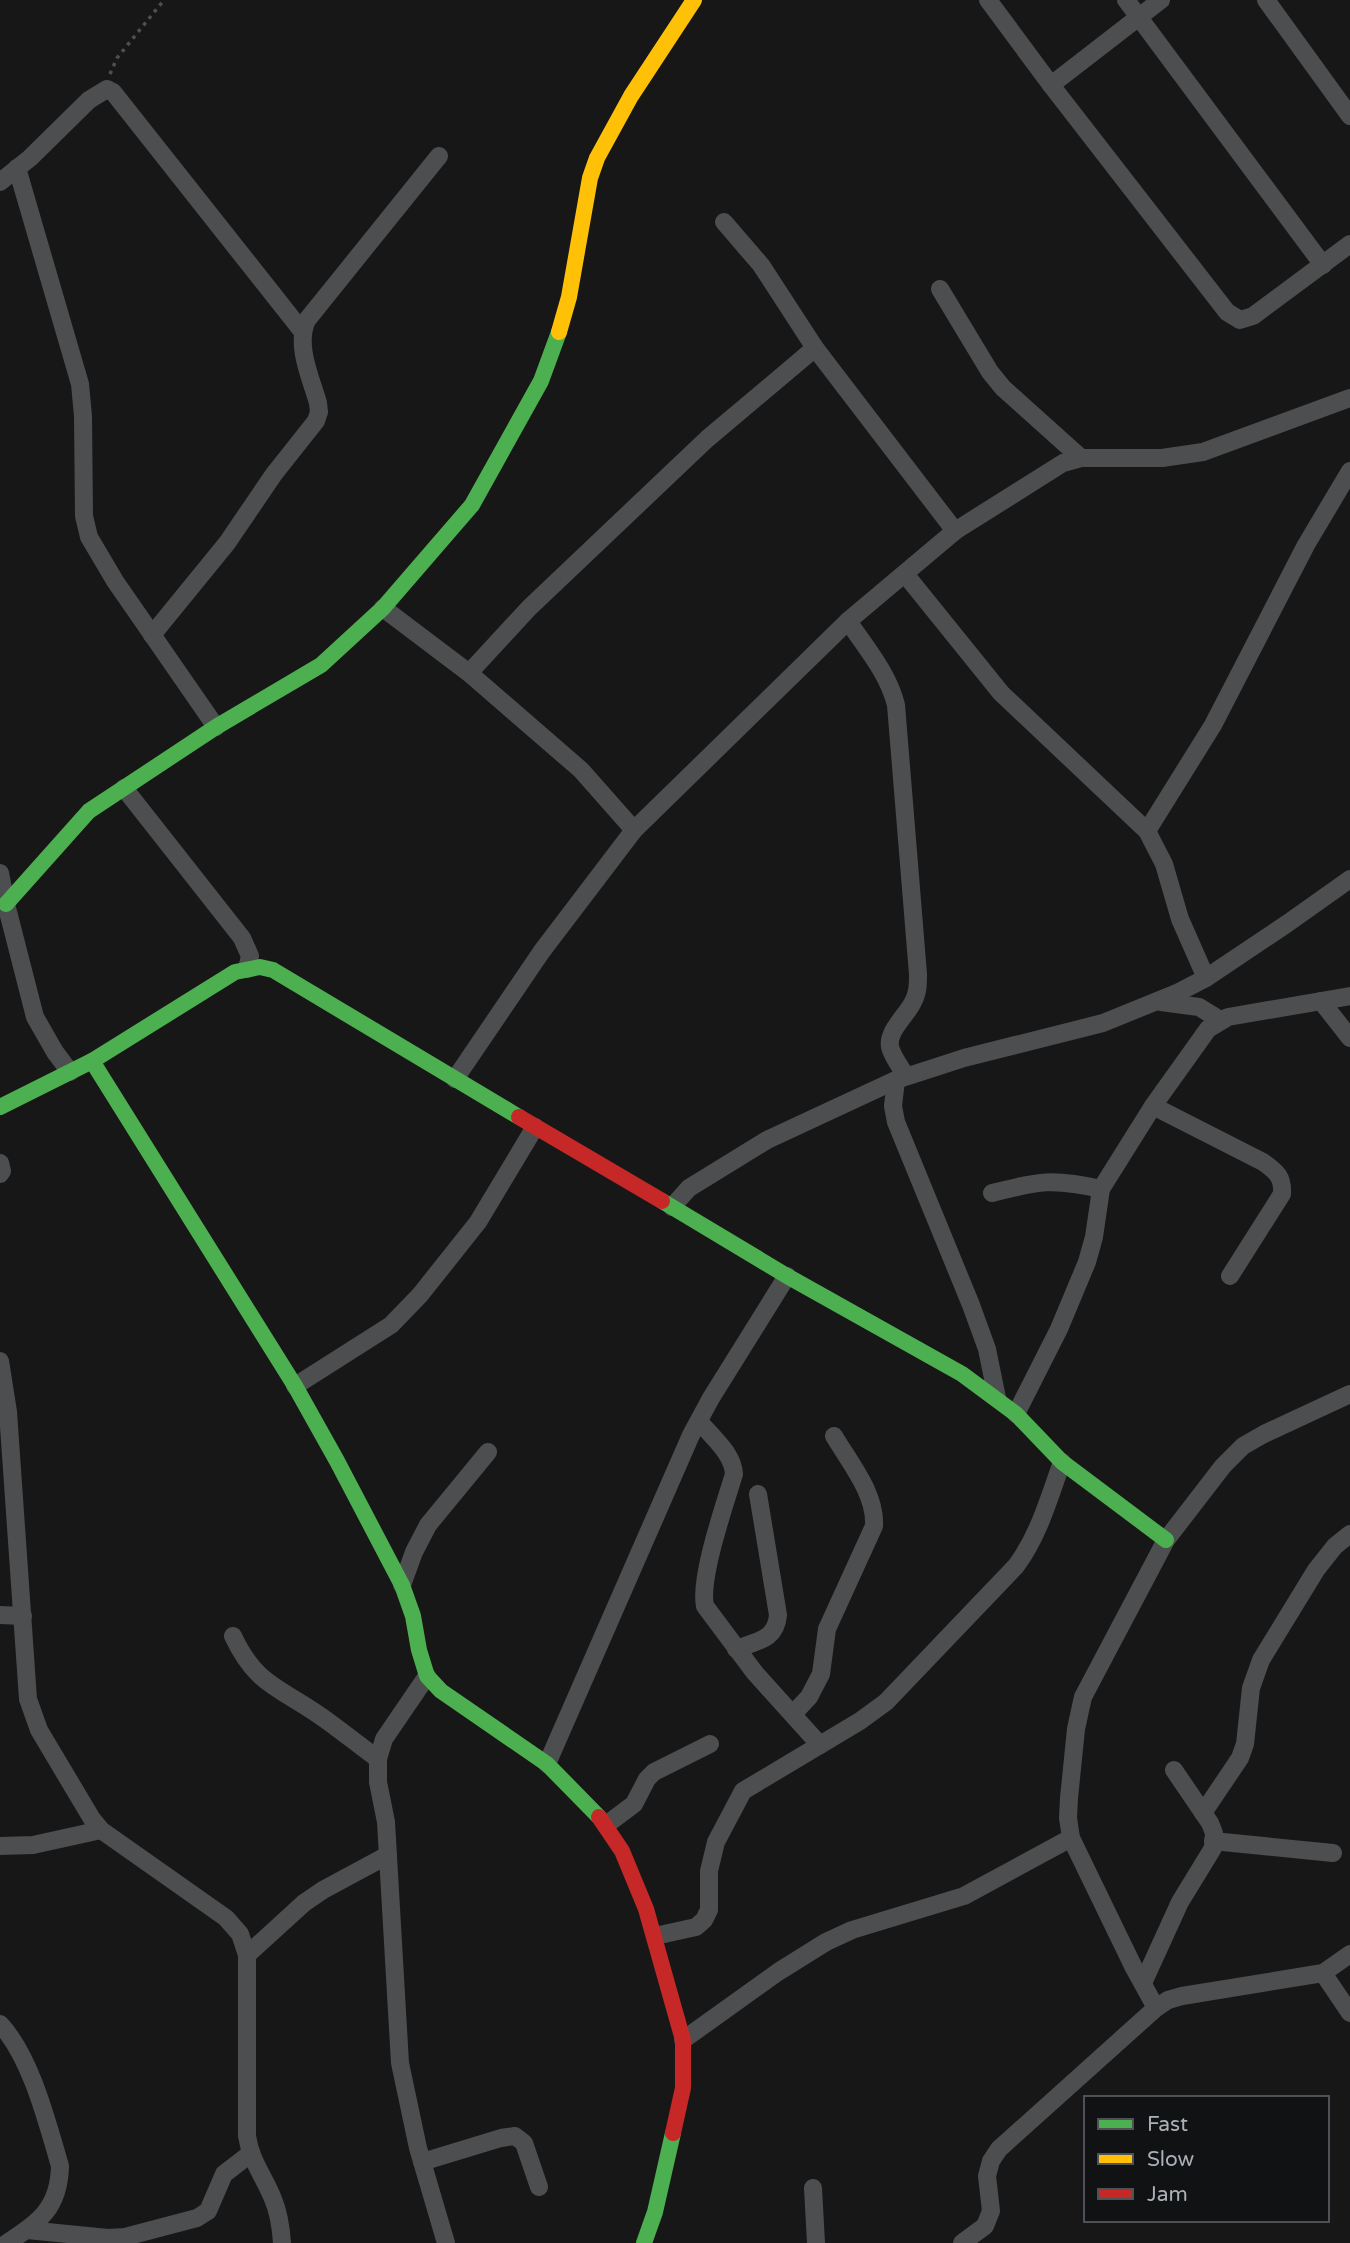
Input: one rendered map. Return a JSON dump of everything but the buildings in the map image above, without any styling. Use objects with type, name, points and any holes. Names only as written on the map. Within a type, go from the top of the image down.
[{"type":"street","points":[[70,1072],[54,1052],[35,1017],[2,889],[89,811],[216,727],[307,675],[383,608],[472,505],[551,358],[569,297],[590,178],[597,158],[632,96],[694,0]]},
{"type":"street","points":[[988,0],[1227,312],[1240,320],[1253,316],[1350,244]]},
{"type":"street","points":[[1126,0],[1323,265]]},
{"type":"street","points":[[1051,85],[1161,0]]},
{"type":"street","points":[[1266,0],[1350,116]]},
{"type":"street","points":[[0,182],[89,100],[107,89],[113,92],[302,331]]},
{"type":"street","points":[[152,635],[227,543],[274,474],[316,421],[318,403],[302,342],[302,331],[307,320],[439,156]]},
{"type":"street","points":[[17,169],[80,384],[85,527],[115,581],[216,727]]},
{"type":"street","points":[[724,222],[761,265],[815,348],[955,531]]},
{"type":"street","points":[[940,289],[990,372],[1003,388],[1081,458]]},
{"type":"street","points":[[469,673],[530,608],[707,439],[815,348]]},
{"type":"street","points":[[455,1079],[542,951],[634,830],[848,621],[955,531],[1047,471],[1081,458],[1162,458],[1193,454],[1225,446],[1350,398]]},
{"type":"street","points":[[1147,831],[1213,725],[1306,545],[1350,471]]},
{"type":"street","points":[[905,574],[1001,693],[1147,831],[1164,864],[1176,908],[1206,978]]},
{"type":"street","points":[[383,608],[469,673],[581,770],[634,830]]},
{"type":"street","points":[[848,621],[885,676],[896,705],[918,974],[918,991],[890,1038],[890,1047],[901,1078],[894,1106],[896,1122],[971,1305],[987,1349],[998,1398]]},
{"type":"street","points":[[124,788],[242,938],[250,956],[247,969]]},
{"type":"street","points":[[672,1207],[689,1188],[767,1140],[901,1078],[964,1058],[1103,1023],[1206,978],[1350,879]]},
{"type":"street","points":[[0,1107],[92,1061],[222,979],[247,969],[260,967],[273,970],[787,1276],[961,1374],[998,1398],[1062,1462],[1166,1540]]},
{"type":"street","points":[[1016,1414],[1059,1329],[1087,1262],[1094,1237],[1101,1189],[1153,1106],[1208,1029],[1220,1020],[1239,1014],[1350,996]]},
{"type":"street","points":[[1321,1000],[1350,1038]]},
{"type":"street","points":[[1156,1002],[1199,1007],[1220,1020]]},
{"type":"street","points":[[92,1061],[295,1387],[402,1585],[413,1616],[427,1676],[441,1691],[547,1764],[607,1825],[622,1851],[655,1936],[683,2040],[683,2088],[655,2212],[645,2243]]},
{"type":"street","points":[[1153,1106],[1263,1162],[1277,1172],[1283,1181],[1282,1194],[1230,1276]]},
{"type":"street","points":[[295,1387],[391,1325],[420,1295],[478,1222],[535,1127]]},
{"type":"street","points":[[0,1163],[0,1174]]},
{"type":"street","points":[[992,1193],[1053,1180],[1101,1189]]},
{"type":"street","points":[[547,1764],[699,1421],[787,1276]]},
{"type":"street","points":[[0,1361],[8,1412],[28,1699],[39,1730],[92,1819],[102,1830],[226,1918],[240,1934],[247,1955],[247,2136],[250,2154],[273,2199],[281,2226],[282,2243]]},
{"type":"street","points":[[1157,2008],[1071,1838],[1069,1798],[1076,1729],[1083,1697],[1166,1540],[1223,1466],[1243,1446],[1264,1434],[1350,1394]]},
{"type":"street","points":[[699,1421],[734,1465],[734,1474],[707,1573],[705,1606],[736,1649],[820,1745]]},
{"type":"street","points":[[793,1714],[809,1697],[821,1675],[827,1629],[874,1526],[871,1500],[834,1436]]},
{"type":"street","points":[[402,1585],[414,1552],[428,1525],[488,1452]]},
{"type":"street","points":[[655,1936],[696,1927],[704,1920],[709,1910],[709,1871],[716,1842],[743,1791],[886,1702],[1016,1566],[1039,1527],[1062,1462]]},
{"type":"street","points":[[736,1649],[772,1634],[777,1626],[778,1615],[758,1494]]},
{"type":"street","points":[[1203,1813],[1240,1758],[1245,1744],[1251,1688],[1261,1660],[1316,1570],[1335,1546],[1350,1534]]},
{"type":"street","points":[[0,1615],[23,1616]]},
{"type":"street","points":[[233,1636],[244,1659],[265,1681],[378,1759]]},
{"type":"street","points":[[427,1676],[384,1739],[378,1759],[378,1782],[386,1822],[400,2063],[422,2162],[446,2243]]},
{"type":"street","points":[[607,1825],[634,1804],[647,1779],[654,1772],[710,1744]]},
{"type":"street","points":[[1143,1983],[1180,1902],[1213,1848],[1214,1833],[1174,1770]]},
{"type":"street","points":[[0,1846],[33,1845],[102,1830]]},
{"type":"street","points":[[683,2040],[778,1972],[826,1942],[852,1930],[964,1896],[1071,1838]]},
{"type":"street","points":[[1213,1841],[1333,1853]]},
{"type":"street","points":[[247,1955],[304,1903],[388,1855]]},
{"type":"street","points":[[962,2243],[985,2226],[991,2211],[987,2176],[991,2161],[999,2149],[1157,2008],[1168,2000],[1182,1996],[1323,1973],[1350,1954]]},
{"type":"street","points":[[1323,1973],[1350,2013]]},
{"type":"street","points":[[0,2024],[12,2036],[27,2066],[60,2166],[60,2182],[54,2201],[46,2214],[7,2243]]},
{"type":"street","points":[[422,2162],[515,2136],[524,2143],[539,2187]]},
{"type":"street","points":[[27,2230],[125,2238],[197,2218],[208,2211],[224,2174],[250,2154]]},
{"type":"street","points":[[813,2188],[816,2243]]},
{"type":"path","points":[[107,89],[117,58],[164,0]]},
{"type":"traffic: fast","points":[[6,904],[89,811],[216,727],[321,665],[383,608],[472,505],[541,381],[559,332]]},
{"type":"traffic: fast","points":[[0,1107],[92,1061],[235,972],[260,967],[273,970],[519,1117]]},
{"type":"traffic: fast","points":[[92,1061],[295,1386],[337,1461],[402,1585],[413,1616],[427,1676],[441,1691],[547,1764],[599,1817]]},
{"type":"traffic: fast","points":[[662,1201],[787,1276],[962,1374],[1016,1414],[1062,1462],[1166,1540]]},
{"type":"traffic: fast","points":[[644,2243],[655,2212],[673,2133]]},
{"type":"traffic: slow","points":[[559,332],[569,297],[590,178],[597,158],[631,96],[694,0]]},
{"type":"traffic: jam","points":[[519,1117],[662,1201]]},
{"type":"traffic: jam","points":[[599,1817],[622,1851],[646,1909],[683,2040],[683,2088],[673,2133]]}]
